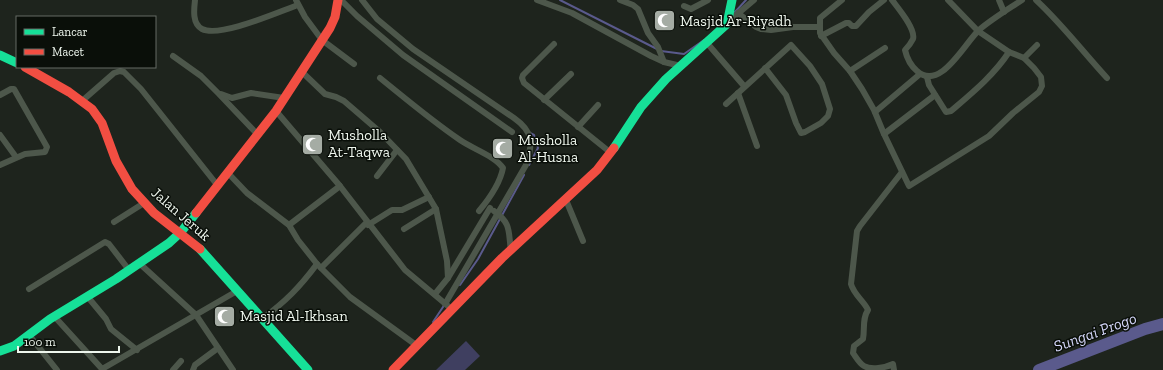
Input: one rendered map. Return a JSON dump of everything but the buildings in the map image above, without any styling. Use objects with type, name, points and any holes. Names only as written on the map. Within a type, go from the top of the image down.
[{"type":"street","points":[[195,0],[195,18],[198,24],[202,29],[212,30],[229,29],[297,3],[322,40],[354,64]]},
{"type":"street","points":[[0,351],[14,346],[54,316],[140,263],[169,243],[181,232],[276,111],[322,40],[335,16],[340,0],[356,16],[403,55],[512,132]]},
{"type":"street","points":[[362,0],[377,19],[413,49],[514,118],[527,129],[530,136],[531,148],[526,165],[492,209],[436,295]]},
{"type":"street","points":[[537,0],[572,13],[664,62],[681,66]]},
{"type":"street","points":[[620,0],[633,5],[638,9],[648,33],[658,47],[664,62]]},
{"type":"street","points":[[684,6],[691,9],[708,0]]},
{"type":"street","points":[[393,370],[413,343],[446,304],[511,251],[597,170],[641,107],[666,79],[707,43],[727,21],[754,0]]},
{"type":"street","points":[[842,0],[820,18],[821,36],[862,88],[875,112],[909,186],[989,136],[1013,113],[1039,92],[1042,86],[1041,77],[1024,58],[1009,52],[978,31],[948,0]]},
{"type":"street","points":[[821,36],[846,22],[852,26],[856,26],[869,12],[884,0]]},
{"type":"street","points":[[892,0],[911,28],[913,34],[913,40],[905,50],[907,58],[920,74],[927,77],[940,73],[947,68],[978,31],[1022,0]]},
{"type":"street","points":[[999,0],[1004,12]]},
{"type":"street","points":[[1036,0],[1071,35],[1085,54],[1107,78]]},
{"type":"street","points":[[727,21],[731,3]]},
{"type":"street","points":[[738,13],[756,27],[761,29],[771,30],[793,27],[820,28]]},
{"type":"street","points":[[707,43],[744,86]]},
{"type":"street","points":[[554,44],[523,75],[522,78],[524,83],[610,153]]},
{"type":"street","points":[[726,104],[744,86],[791,45],[810,66],[822,84],[830,110],[828,116],[821,123],[801,133],[786,95],[765,68]]},
{"type":"street","points":[[1024,58],[1037,45]]},
{"type":"street","points":[[850,71],[886,48]]},
{"type":"street","points":[[927,77],[927,81],[946,112],[951,111],[987,80],[1003,62],[1009,52]]},
{"type":"street","points":[[0,56],[16,63]]},
{"type":"street","points":[[173,56],[201,76],[258,135]]},
{"type":"street","name":"Jalan Jeruk","points":[[27,68],[59,86],[91,108],[106,130],[119,168],[144,203],[160,218],[181,232],[199,247],[308,370]]},
{"type":"street","points":[[82,101],[114,73],[120,71],[124,72],[141,89],[218,186]]},
{"type":"street","points":[[302,72],[325,94],[344,101],[380,132],[406,159],[436,209],[447,261],[448,278]]},
{"type":"street","points":[[544,100],[571,74]]},
{"type":"street","points":[[875,112],[920,74]]},
{"type":"street","points":[[380,78],[460,140],[481,153],[495,159],[503,168],[492,209],[446,304]]},
{"type":"street","points":[[0,95],[14,89],[47,147],[45,152],[30,153],[16,157],[0,165]]},
{"type":"street","points":[[219,94],[232,98],[251,92],[284,98]]},
{"type":"street","points":[[738,93],[756,146]]},
{"type":"street","points":[[884,134],[935,95]]},
{"type":"street","points":[[578,127],[598,105]]},
{"type":"street","points":[[276,111],[340,186],[405,270],[446,304]]},
{"type":"street","points":[[0,135],[16,157]]},
{"type":"street","points":[[377,176],[397,150]]},
{"type":"street","points":[[894,370],[893,364],[887,367],[878,368],[865,366],[853,353],[854,346],[863,339],[863,324],[868,310],[865,304],[852,289],[851,284],[858,231],[860,226],[902,172]]},
{"type":"street","points":[[228,173],[252,196],[289,225],[298,240],[319,266],[350,297],[413,343]]},
{"type":"street","points":[[289,225],[340,186]]},
{"type":"street","points":[[262,319],[283,303],[319,266],[368,223],[392,210],[402,210],[429,197]]},
{"type":"street","points":[[566,200],[583,241]]},
{"type":"street","points":[[114,222],[144,203]]},
{"type":"street","points":[[404,229],[436,209]]},
{"type":"street","points":[[479,211],[492,209]]},
{"type":"street","points":[[492,209],[506,222],[509,229],[511,251]]},
{"type":"street","points":[[29,289],[105,242],[109,244],[129,270]]},
{"type":"street","points":[[140,263],[196,315],[233,370]]},
{"type":"street","points":[[54,316],[103,370],[237,291]]},
{"type":"street","points":[[87,296],[106,319],[111,329],[137,350]]},
{"type":"street","points":[[28,335],[57,370]]},
{"type":"street","points":[[193,370],[195,365],[218,348]]},
{"type":"street","points":[[173,370],[181,361]]},
{"type":"shaded area","points":[[466,341],[480,356],[465,370],[436,370]]},
{"type":"waterway","points":[[560,0],[657,49]]},
{"type":"waterway","points":[[735,12],[746,0]]},
{"type":"waterway","points":[[661,51],[684,54],[704,40]]},
{"type":"waterway","points":[[529,165],[538,148],[534,135],[530,133]]},
{"type":"waterway","points":[[460,285],[478,259],[524,175]]},
{"type":"waterway","points":[[433,322],[445,304]]},
{"type":"waterway","name":"Sungai Progo","points":[[1039,370],[1145,329],[1163,324]]},
{"type":"traffic: fast","points":[[614,148],[641,107],[666,79],[727,24],[732,0]]},
{"type":"traffic: fast","points":[[0,55],[16,63]]},
{"type":"traffic: fast","points":[[0,351],[14,346],[50,319],[116,279],[169,243],[181,232],[196,213]]},
{"type":"traffic: fast","points":[[200,249],[308,370]]},
{"type":"traffic: jam","points":[[196,213],[276,111],[330,28],[335,17],[338,0]]},
{"type":"traffic: jam","points":[[27,68],[69,92],[92,109],[102,123],[116,161],[132,189],[154,213],[200,249]]},
{"type":"traffic: jam","points":[[393,370],[502,258],[597,170],[614,148]]},
{"type":"place","name":"Masjid Ar-Riyadh","points":[[665,21]]},
{"type":"place","name":"Musholla At-Taqwa","points":[[312,144]]},
{"type":"place","name":"Musholla Al-Husna","points":[[502,149]]},
{"type":"place","name":"Masjid Al-Ikhsan","points":[[225,316]]}]
